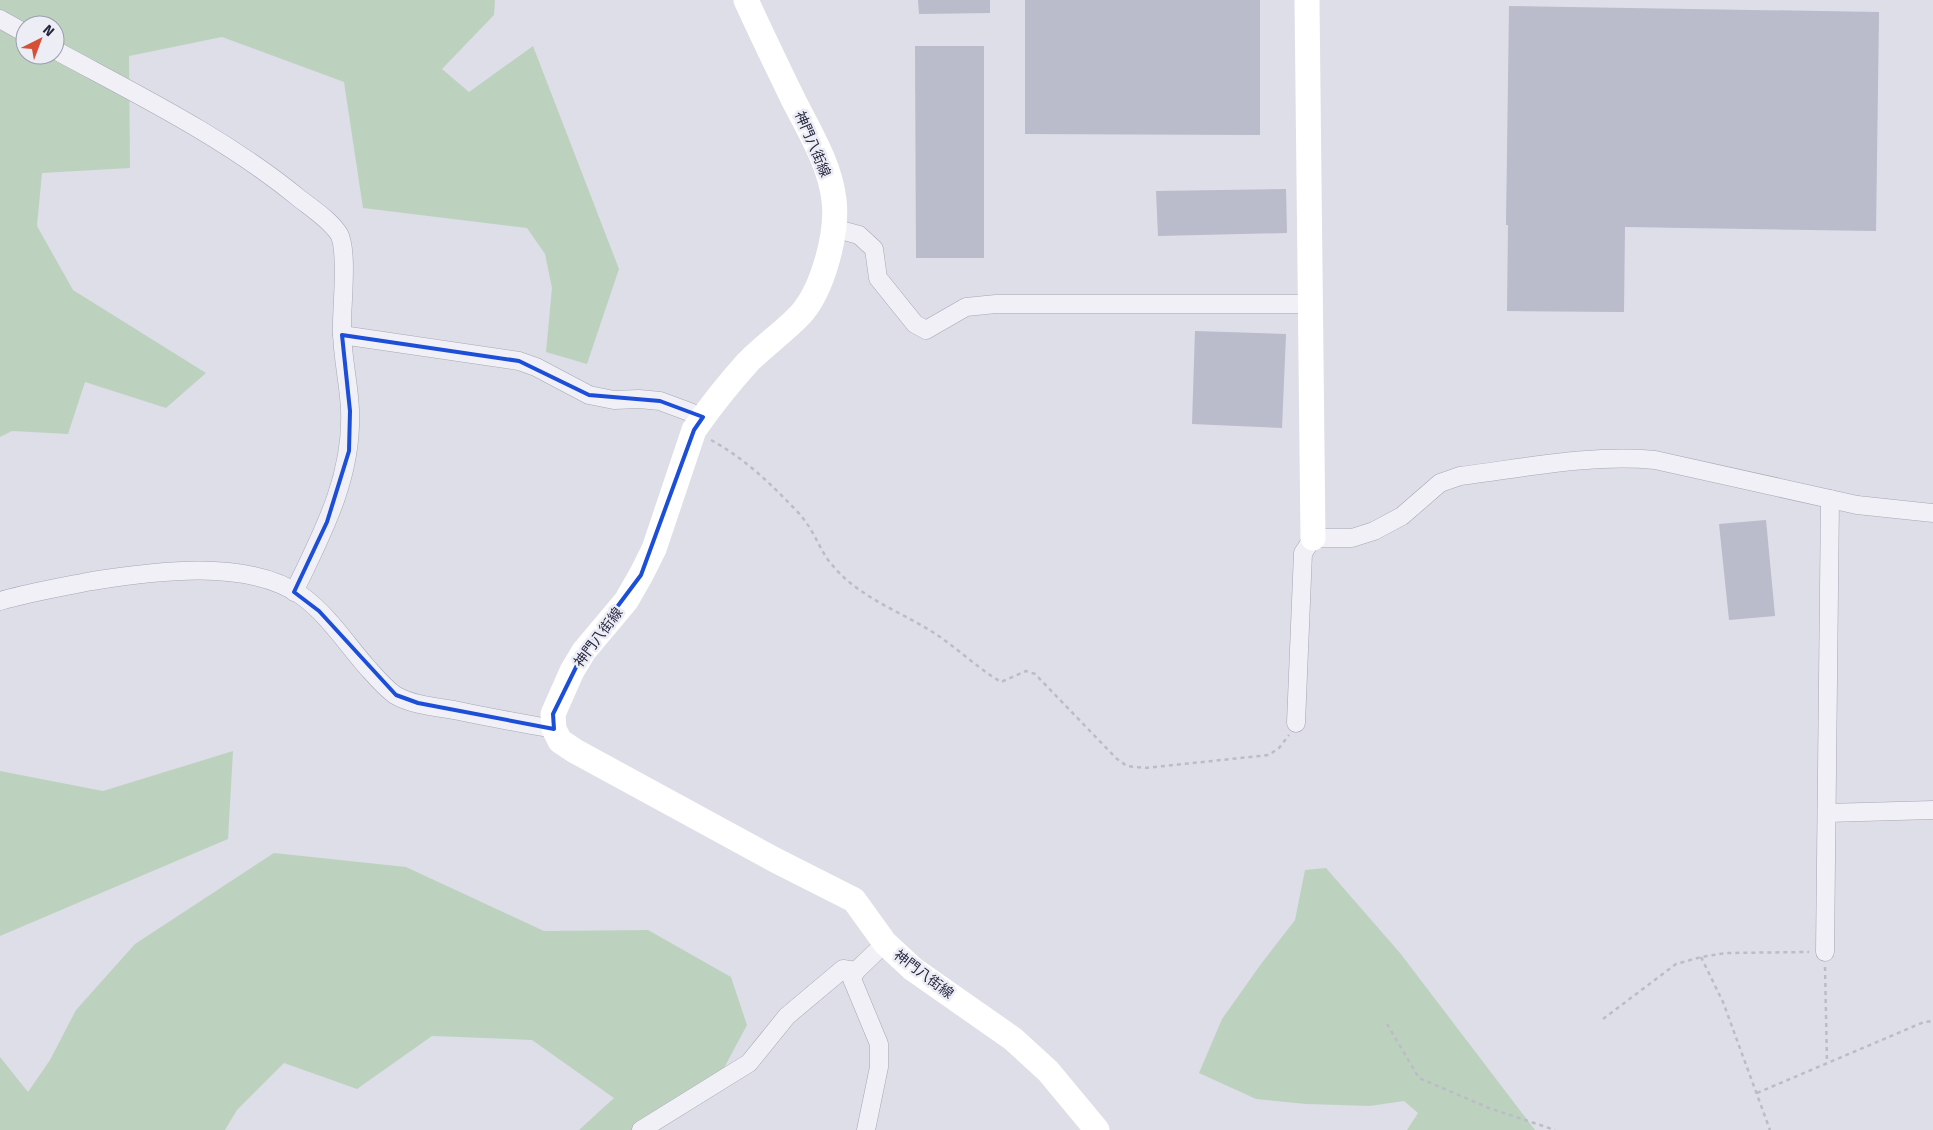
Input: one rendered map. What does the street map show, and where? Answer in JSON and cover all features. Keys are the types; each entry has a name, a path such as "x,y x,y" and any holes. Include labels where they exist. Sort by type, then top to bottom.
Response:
{"main road":[{"name":"神門八街線","path":"746,0 824,163 834,201 833,228 826,264 814,295 801,314 748,363 698,424 654,549 626,600 600,630 572,671 553,714 554,729 560,741 575,751 775,860 854,900 885,943 913,968 1013,1039 1048,1071 1096,1130"},
{"path":"1307,0 1313,538"}],"street":[{"path":"0,19 15,27"},
{"path":"65,55 178,117 253,164 327,221 339,234 344,248 342,335 350,411 349,451 342,482 327,522 294,592"},
{"path":"833,228 859,235 874,249 878,278 915,324 926,330 966,307 996,304 1311,304"},
{"path":"342,335 519,361 536,367 589,395 614,400 640,398 660,401 698,424"},
{"path":"1296,723 1303,553 1313,538 1352,538 1374,531 1402,516 1440,482 1460,476 1584,460 1629,458 1655,460 1857,505 1933,513"},
{"path":"1825,952 1830,499"},
{"path":"0,601 34,591 134,574 187,570 257,577 294,592 318,611 381,683 396,695 418,703 554,729"},
{"path":"1827,813 1933,810"},
{"path":"866,1130 879,1067 878,1044 852,979 856,971 885,943"},
{"path":"641,1130 749,1063 787,1016 843,969 856,971"}],"path":[{"path":"698,424 758,472 806,521 832,565 851,584 884,606 931,631 986,673 1001,682 1026,671 1035,674 1117,759 1127,766 1145,768 1269,755 1284,743 1296,723"},
{"path":"1603,1019 1676,964 1726,953 1825,952 1827,1063"},
{"path":"1701,957 1723,1002 1770,1130"},
{"path":"1757,1093 1924,1022 1933,1021"},
{"path":"1387,1024 1419,1078 1489,1108 1556,1130"}],"highlighted area":[{"path":"342,335 519,361 589,395 660,401 703,417 694,430 641,575 584,651 553,714 554,729 418,703 396,695 319,611 294,592 327,522 349,451 350,411"}],"green space":[{"path":"0,0 495,0 494,15 442,69 469,92 533,46 619,269 587,364 546,352 552,288 545,254 527,228 363,208 344,82 222,37 129,56 130,168 42,173 37,226 73,290 206,373 166,408 85,382 68,434 12,431 0,437"},
{"path":"233,751 228,839 0,936 0,771 103,791"},
{"path":"274,853 406,867 544,931 648,930 731,977 747,1025 709,1096 657,1130 579,1130 614,1098 532,1040 432,1036 357,1089 284,1063 237,1110 225,1130 0,1130 0,1057 28,1092 50,1060 76,1010 135,944"},
{"path":"1326,868 1400,953 1535,1130 1407,1130 1418,1113 1404,1101 1370,1106 1306,1104 1256,1099 1199,1073 1222,1019 1295,920 1305,870"}],"building":[{"path":"918,0 990,0 990,13 919,14"},
{"path":"1025,0 1260,0 1260,135 1025,134"},
{"path":"1509,6 1879,12 1876,231 1625,227 1624,312 1507,311 1508,225 1506,225"},
{"path":"915,46 984,46 984,258 916,258"},
{"path":"1286,189 1287,233 1158,236 1156,191"},
{"path":"1195,331 1286,334 1282,428 1192,424"},
{"path":"1766,520 1775,616 1729,620 1719,524"}]}
